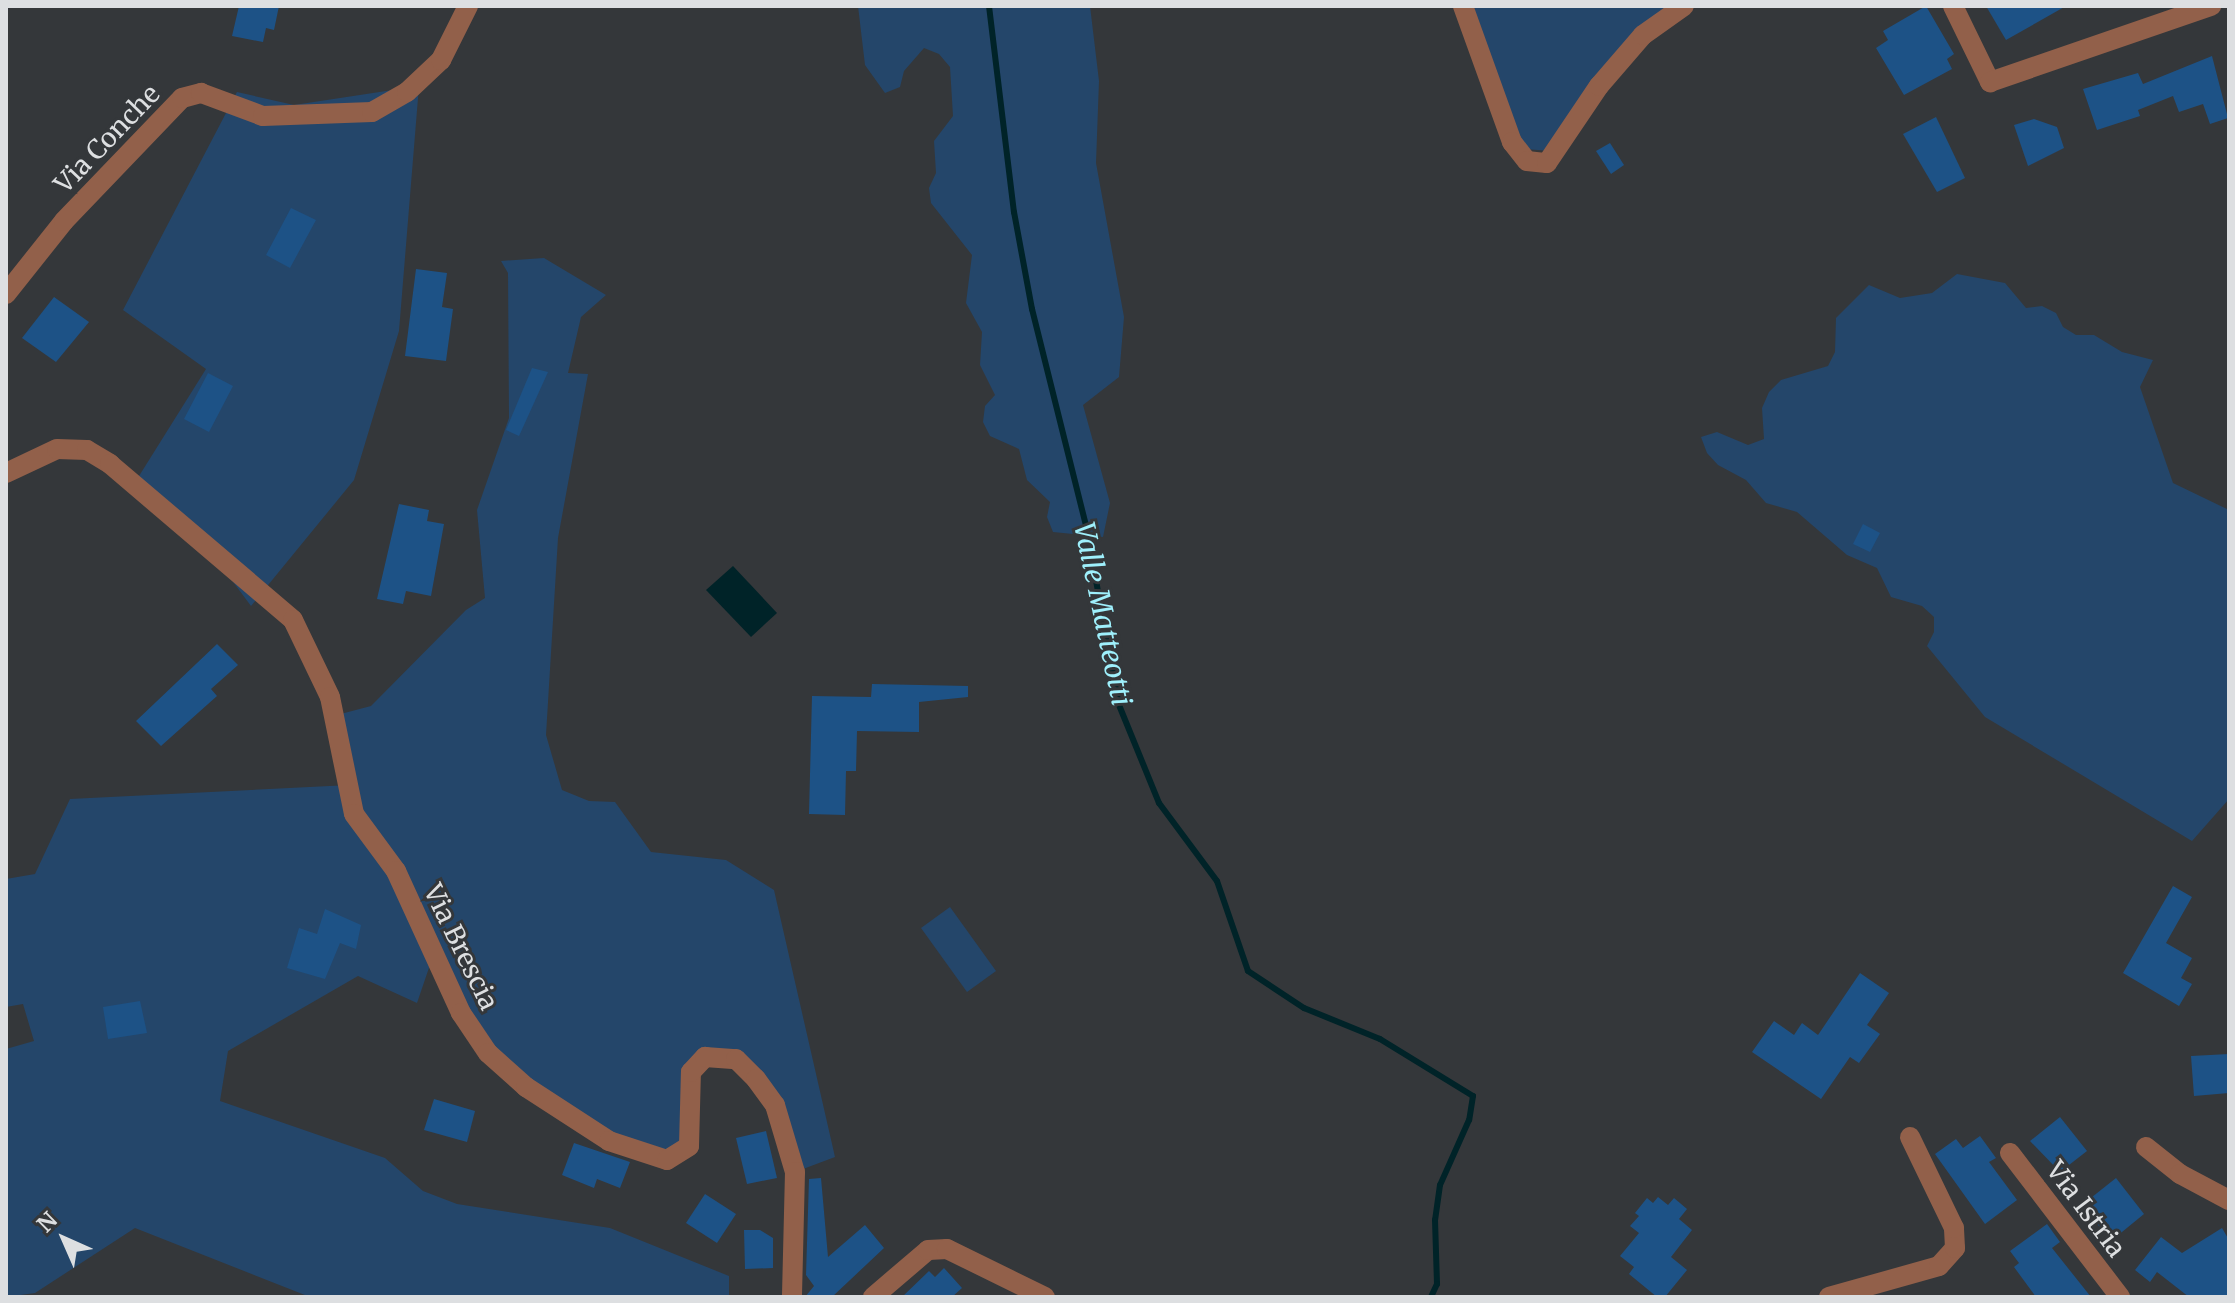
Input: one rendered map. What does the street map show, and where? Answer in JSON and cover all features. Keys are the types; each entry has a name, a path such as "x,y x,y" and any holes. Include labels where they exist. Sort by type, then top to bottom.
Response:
{"street":[{"name":"Via Conche","path":"6,294 64,221 182,98 201,93 263,116 372,112 407,92 441,60 468,6"},
{"path":"1463,6 1512,142 1527,161 1547,163 1599,86 1643,35 1684,6"},
{"path":"1953,6 1990,82 2211,6"},
{"name":"Via Brescia","path":"6,473 57,449 87,450 110,464 293,620 330,697 354,814 396,871 461,1013 488,1053 526,1087 609,1141 667,1160 689,1146 691,1072 705,1057 736,1059 756,1079 775,1105 795,1172 792,1297"},
{"path":"1829,1297 1939,1266 1955,1248 1954,1228 1910,1137"},
{"path":"2146,1147 2180,1174 2229,1200"},
{"name":"Via Istria","path":"2010,1153 2120,1297"},
{"path":"873,1297 928,1250 947,1249 1045,1297"}],"shaded area":[{"path":"858,6 1090,6 1099,81 1096,163 1124,317 1119,377 1083,405 1110,503 1103,537 1053,532 1047,517 1050,502 1027,480 1019,449 990,436 983,422 985,406 995,395 980,365 982,332 966,303 972,255 931,203 929,188 936,173 934,141 953,116 950,67 939,54 924,48 904,71 900,87 885,93 865,65"},
{"path":"1460,6 1682,6 1551,151 1525,149"},
{"path":"419,86 399,331 354,480 251,606 213,555 134,484 206,369 123,310 237,92 294,105"},
{"path":"544,258 606,295 581,317 568,373 588,374 558,538 546,735 562,790 589,801 615,802 651,852 726,860 774,890 835,1157 795,1172 756,1079 705,1057 679,1155 609,1141 488,1053 433,956 417,1003 358,976 228,1051 220,1101 385,1158 423,1191 457,1204 610,1228 729,1276 729,1297 310,1297 135,1228 35,1293 6,1297 6,1049 34,1041 23,1004 6,1007 6,879 35,874 70,799 350,785 333,716 371,706 466,610 485,598 477,510 509,418 508,273 501,261"},
{"path":"1957,274 2005,283 2026,308 2042,306 2056,313 2063,327 2076,335 2094,335 2122,352 2153,360 2140,387 2173,483 2229,510 2229,799 2192,841 1985,717 1927,646 1934,632 1934,617 1922,606 1891,597 1877,568 1847,555 1797,512 1766,503 1746,480 1718,465 1707,453 1701,437 1717,432 1748,445 1764,439 1762,408 1769,392 1781,380 1828,366 1835,352 1836,318 1869,285 1900,298 1932,293"},
{"path":"733,566 777,613 751,637 706,590"},
{"path":"950,907 996,971 967,992 921,928"}],"building":[{"path":"239,6 279,6 274,30 266,28 263,42 232,36"},
{"path":"1926,6 1954,54 1947,59 1952,69 1904,95 1876,48 1888,40 1883,31"},
{"path":"1986,6 2066,6 2006,40"},
{"path":"2212,56 2228,118 2210,124 2203,104 2179,112 2173,96 2138,110 2140,116 2097,130 2083,89 2138,73 2143,84"},
{"path":"1936,117 1965,178 1937,192 1903,134"},
{"path":"2034,119 2057,127 2064,148 2028,166 2014,125"},
{"path":"1610,143 1624,165 1611,174 1596,151"},
{"path":"291,208 316,220 290,268 266,255"},
{"path":"416,269 447,273 442,307 453,309 446,361 405,356"},
{"path":"54,297 89,322 56,362 22,338"},
{"path":"532,368 548,372 519,436 506,430"},
{"path":"208,373 233,386 209,432 184,419"},
{"path":"399,504 429,510 427,521 444,524 431,596 406,591 403,604 377,599"},
{"path":"1863,524 1880,533 1870,552 1853,544"},
{"path":"217,644 238,665 211,689 217,696 161,746 136,721"},
{"path":"872,684 968,686 968,697 919,702 919,732 857,731 856,771 846,771 845,815 809,814 812,696 871,697"},
{"path":"2173,886 2192,897 2166,943 2192,958 2181,978 2192,984 2179,1006 2123,973"},
{"path":"325,909 361,925 356,949 340,943 325,979 287,968 299,928 317,934"},
{"path":"1860,973 1889,993 1867,1025 1880,1034 1859,1063 1850,1057 1821,1099 1752,1052 1774,1021 1794,1035 1802,1023 1818,1035"},
{"path":"140,1001 147,1033 108,1039 103,1007"},
{"path":"2229,1054 2229,1093 2194,1096 2191,1056"},
{"path":"434,1099 475,1111 467,1142 424,1130"},
{"path":"2060,1117 2087,1151 2060,1172 2030,1141"},
{"path":"766,1131 777,1178 747,1184 736,1138"},
{"path":"1980,1136 1996,1158 1989,1162 2017,1200 1985,1224 1935,1154 1956,1139 1963,1148"},
{"path":"574,1143 630,1162 620,1188 597,1179 594,1188 562,1175"},
{"path":"821,1178 828,1257 865,1225 884,1248 832,1297 805,1297 814,1286 806,1275 809,1179"},
{"path":"2116,1178 2144,1214 2111,1241 2082,1205"},
{"path":"705,1194 736,1214 717,1243 686,1223"},
{"path":"1658,1197 1668,1205 1674,1198 1687,1209 1679,1219 1692,1230 1671,1257 1687,1270 1665,1297 1657,1297 1629,1274 1634,1267 1620,1256 1639,1233 1630,1226 1639,1216 1635,1213 1647,1198 1653,1203"},
{"path":"2047,1224 2060,1242 2052,1248 2091,1297 2036,1297 2014,1267 2019,1263 2010,1251"},
{"path":"2222,1228 2229,1240 2229,1297 2189,1297 2157,1272 2150,1282 2135,1270 2161,1237 2182,1253"},
{"path":"744,1230 760,1230 773,1238 773,1268 745,1269"},
{"path":"944,1268 962,1288 952,1297 902,1297 929,1271 935,1277"}],"waterway":[{"name":"Valle Matteotti","path":"989,6 1014,212 1032,309 1086,526 1119,705 1159,803 1217,881 1248,971 1304,1008 1380,1039 1473,1096 1469,1120 1440,1185 1435,1220 1437,1284 1431,1297"}]}
